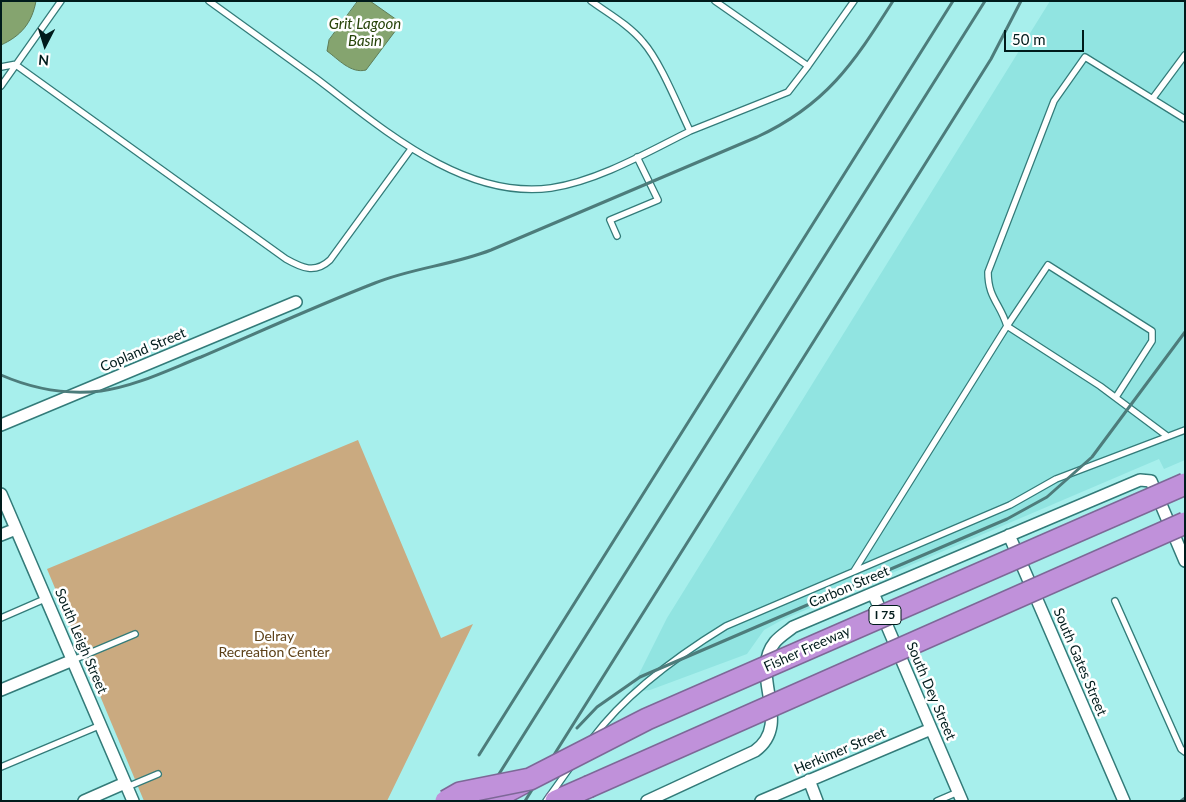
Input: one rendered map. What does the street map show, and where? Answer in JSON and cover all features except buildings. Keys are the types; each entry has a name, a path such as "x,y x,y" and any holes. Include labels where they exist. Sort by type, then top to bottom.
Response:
{"highway":[{"name":"Fisher Freeway","path":"489,801 647,719 1185,484"},
{"path":"556,801 581,794 1185,523"},
{"path":"446,801 460,793 530,779"}],"street":[{"name":"Copland Street","path":"1,425 296,302"},
{"name":"Carbon Street","path":"647,801 760,747 768,738 773,724 766,675 767,659 774,642 793,627 1140,480 1151,481 1185,561"},
{"name":"South Leigh Street","path":"1,494 133,801"},
{"path":"1,535 16,529"},
{"name":"South Gates Street","path":"1009,535 1124,801"},
{"name":"South Dey Street","path":"873,593 960,796"},
{"path":"1,690 73,660"},
{"name":"Herkimer Street","path":"761,801 931,729"},
{"path":"809,780 817,801"},
{"path":"84,801 126,785"}],"lane":[{"path":"1,86 61,1"},
{"path":"209,1 411,148 444,167 487,182 520,190 551,188 576,182 637,158 690,131 788,92 854,1"},
{"path":"591,1 644,42 658,65 690,131"},
{"path":"715,1 808,66"},
{"path":"1153,98 1185,55"},
{"path":"1167,436 1116,397 1007,326 1003,312 988,287 988,272 1054,101 1085,57 1185,119"},
{"path":"1,67 17,64 286,259 307,268 320,268 330,260 411,148"},
{"path":"617,236 610,220 658,200 637,158"},
{"path":"854,571 1007,326 1048,265 1152,331 1152,341 1116,397"},
{"path":"546,801 603,723 637,692 697,644 726,626 1010,505 1056,479 1182,430 1185,422"},
{"path":"1,618 47,598"},
{"path":"1115,601 1181,748 1185,752"},
{"path":"73,660 135,634"},
{"path":"1,767 101,725"},
{"path":"126,785 158,774"},
{"path":"937,801 960,796"}],"shaded area":[{"path":"1050,1 1185,1 1185,460 1164,469 1159,459 782,620 764,630 747,654 650,690 630,692 667,618"}],"green space":[{"name":"Delray Recreation Center","path":"358,440 441,638 473,624 387,801 144,801 47,569"}],"water":[{"path":"1,1 36,1 32,16 24,28 20,33 1,45"},
{"name":"Grit Lagoon Basin","path":"358,1 370,1 397,20 399,26 366,70 360,71 345,65 327,51 329,40"}],"railway":[{"path":"1,375 25,384 50,390 88,392 114,389 152,377 375,283 491,250 757,137 781,125 820,97 836,81 865,44 893,1"},
{"path":"479,755 953,1"},
{"path":"482,801 985,1"},
{"path":"525,801 991,59 1021,1"},
{"path":"577,728 597,707 640,677 1007,519 1047,497 1092,457 1185,332"},
{"path":"1181,801 1185,798"}]}
